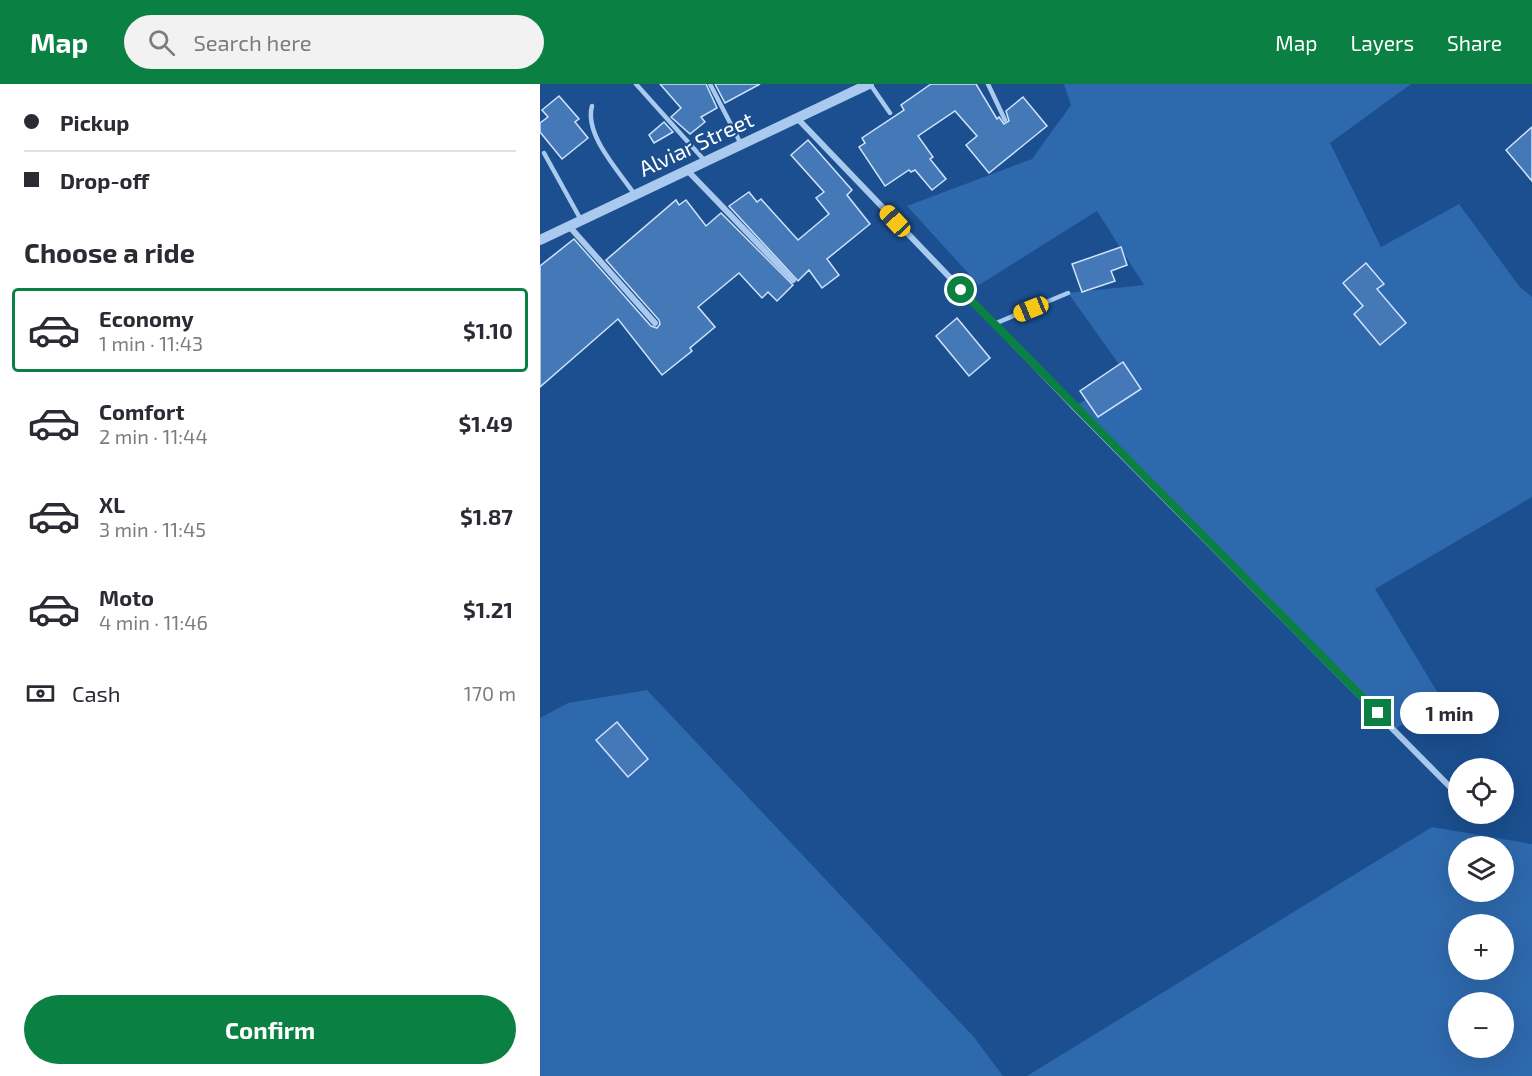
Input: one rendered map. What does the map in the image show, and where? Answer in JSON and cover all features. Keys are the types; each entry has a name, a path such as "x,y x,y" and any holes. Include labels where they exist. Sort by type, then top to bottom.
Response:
{"street":[{"name":"Alviar Street","path":"540,240 797,118 856,87 870,84"},
{"path":"797,118 994,324 1448,785"},
{"path":"687,170 793,280"},
{"path":"569,226 655,323"}],"lane":[{"path":"636,84 705,161"},
{"path":"710,84 741,144"},
{"path":"870,84 890,114"},
{"path":"988,84 1005,120"},
{"path":"592,106 590,114 593,132 635,195"},
{"path":"544,153 581,220"},
{"path":"994,324 1068,294"}],"shaded area":[{"path":"1064,84 1411,84 1330,143 1381,247 1459,204 1519,286 1532,297 1532,497 1375,589 1441,698 1394,730 1074,407 1126,374 1068,293 1144,285 1097,211 979,285 907,206 1032,159 1071,105"},
{"path":"647,690 973,1036 1003,1076 540,1076 540,718 568,703"},
{"path":"1432,827 1485,836 1448,836 1448,902 1514,902 1514,841 1532,844 1532,1076 1027,1076"}],"building":[{"path":"660,84 706,84 717,108 701,117 705,122 690,134 671,117 681,108"},
{"path":"715,84 760,84 725,103"},
{"path":"931,84 976,84 997,119 999,117 1004,124 1009,121 1006,111 1023,97 1047,126 989,173 966,145 977,136 955,111 918,136 933,157 930,159 946,179 932,190 915,170 911,172 909,170 885,186 859,147 865,143 862,138 904,110 901,105"},
{"path":"559,96 579,119 575,122 588,138 562,159 540,132 540,123 548,117 542,110"},
{"path":"664,122 673,132 654,143 649,135"},
{"path":"1532,127 1532,181 1506,150"},
{"path":"808,140 852,190 847,195 870,224 827,259 839,275 822,288 809,270 798,281 729,206 749,192 757,202 761,199 798,240 829,214 816,198 824,192 791,155"},
{"path":"676,200 679,205 686,200 706,226 721,213 793,285 777,301 768,292 762,298 739,273 698,307 715,327 690,348 692,351 662,375 618,319 540,387 540,266 574,239 651,326 657,328 660,324 659,320 606,260"},
{"path":"1121,247 1127,265 1111,271 1115,281 1082,292 1072,264"},
{"path":"1366,263 1384,284 1377,289 1406,323 1380,345 1354,314 1363,306 1343,283"},
{"path":"957,318 990,358 969,376 936,336"},
{"path":"1123,362 1141,389 1098,417 1080,391"},
{"path":"617,722 648,759 628,777 596,740"}],"route":[{"path":"961,290 1378,713"}]}
